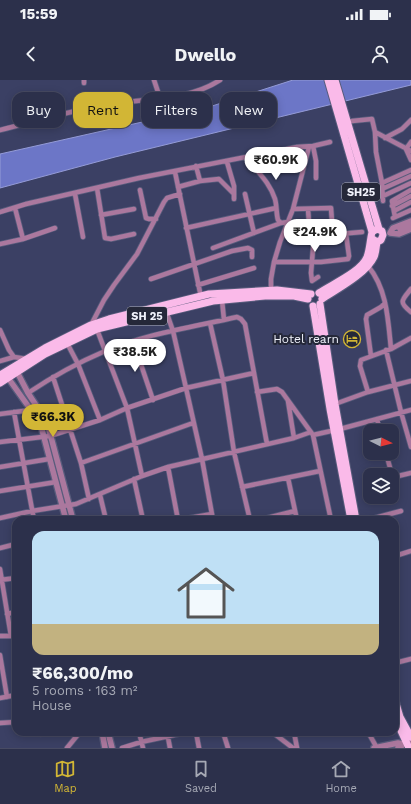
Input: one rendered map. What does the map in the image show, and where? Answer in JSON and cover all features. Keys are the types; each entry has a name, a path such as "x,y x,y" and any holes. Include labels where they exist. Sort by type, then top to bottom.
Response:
{"main road":[{"name":"SH25","path":"328,80 353,152 379,235"},
{"name":"SH25","path":"335,80 353,152"},
{"path":"315,299 356,277 368,266 374,257 379,235"},
{"path":"315,299 362,264 379,235"},
{"path":"202,299 209,294 271,293"},
{"name":"SH 25","path":"0,383 4,375 28,361 67,343 95,326 202,299 222,300 271,293 315,299"},
{"path":"315,299 335,404 337,430 355,516"},
{"path":"315,299 350,516"},
{"path":"28,361 95,326"},
{"path":"399,714 406,744"},
{"path":"399,727 406,744"}],"street":[{"path":"154,80 158,92"},
{"path":"194,92 220,80"},
{"path":"0,130 73,111 141,100"},
{"path":"352,121 372,119 375,132 376,152 382,183 383,199 411,183"},
{"path":"385,138 402,129 411,120"},
{"path":"375,132 409,150"},
{"path":"0,212 26,204 75,194 139,178 175,172 196,166 227,162 297,147 311,147 330,142"},
{"path":"411,142 409,150 411,160"},
{"path":"311,147 316,161 316,178"},
{"path":"271,293 271,279 274,262 282,235 293,210 311,147"},
{"path":"246,158 266,181 275,198 278,220 281,223"},
{"path":"178,187 200,181 218,179 234,196 233,183 227,162"},
{"path":"196,166 200,181"},
{"path":"382,183 411,170"},
{"path":"175,172 202,299"},
{"path":"382,188 411,176"},
{"path":"97,188 105,238 111,239 134,234"},
{"path":"140,190 146,218 156,219"},
{"path":"411,190 391,202 394,211 394,218 411,210"},
{"path":"75,194 84,236"},
{"path":"142,476 127,408 95,326 104,300 137,254 164,202 167,198 180,194"},
{"path":"245,194 254,233"},
{"path":"392,206 411,196"},
{"path":"394,211 411,202"},
{"path":"15,208 23,239"},
{"path":"186,228 276,208"},
{"path":"293,210 332,208 334,235"},
{"path":"101,215 134,209"},
{"path":"308,209 312,237 312,281 318,277"},
{"path":"379,235 411,221"},
{"path":"213,248 281,223 288,222"},
{"path":"379,235 411,225"},
{"path":"0,244 23,239 55,228"},
{"path":"379,235 399,234 411,229"},
{"path":"282,235 312,237 362,232"},
{"path":"274,262 348,259 349,256 346,234"},
{"path":"151,279 232,251 248,248 252,250 252,257"},
{"path":"368,266 379,282 385,303 391,349"},
{"path":"198,285 254,268"},
{"path":"411,289 402,303 403,306 411,312"},
{"path":"222,300 224,320"},
{"path":"371,356 366,319 367,315 385,303"},
{"path":"165,308 173,331 202,459 212,514 201,516"},
{"path":"28,393 53,377 104,351 173,331 237,317 242,319 245,324 267,444"},
{"path":"210,323 223,380 234,452 249,516"},
{"path":"0,330 9,350 14,357"},
{"path":"368,392 360,366 360,362 363,358 391,349 411,338"},
{"path":"133,342 153,400"},
{"path":"67,343 78,364 100,420"},
{"path":"386,350 394,386 411,447"},
{"path":"0,361 14,357 28,361"},
{"path":"16,369 28,393 45,418 72,516"},
{"path":"0,442 50,436 100,420 127,408 186,388 254,373"},
{"path":"4,375 31,410 41,426 65,516"},
{"path":"53,377 81,463 89,499"},
{"path":"335,404 368,392 411,381"},
{"path":"257,392 276,389 282,392 312,434 330,516"},
{"path":"288,399 294,438"},
{"path":"0,414 31,410"},
{"path":"0,518 32,511 70,506 100,495 134,479 168,467 312,434 337,430 411,410"},
{"path":"14,412 33,516"},
{"path":"377,419 378,424"},
{"path":"81,463 193,423"},
{"path":"0,467 49,459"},
{"path":"168,467 177,516"},
{"path":"242,487 320,470"},
{"path":"399,476 411,473"},
{"path":"288,478 296,516"},
{"path":"134,479 142,516"},
{"path":"0,491 56,482"},
{"path":"100,495 105,516"},
{"path":"275,516 295,511"},
{"path":"382,516 401,511"},
{"path":"0,548 12,545"},
{"path":"399,555 410,553"},
{"path":"0,569 7,614 12,632"},
{"path":"1,580 12,579"},
{"path":"0,609 6,608"},
{"path":"7,614 12,613"},
{"path":"0,636 12,636"},
{"path":"0,657 7,697"},
{"path":"399,662 411,659"},
{"path":"0,698 12,696"},
{"path":"0,723 12,722"},
{"path":"67,748 77,736"},
{"path":"103,736 105,748"},
{"path":"109,736 112,748"},
{"path":"140,736 143,748"},
{"path":"122,748 161,736"},
{"path":"167,736 170,748"},
{"path":"197,736 199,748"},
{"path":"224,736 228,748"},
{"path":"277,736 293,748"},
{"path":"295,736 297,748"},
{"path":"370,736 376,748 398,743 406,744"}],"water":[{"path":"293,80 411,80 411,85 277,118 277,92 256,92"},
{"path":"220,103 220,128 234,128 115,157 0,188 0,154 116,128 133,128 133,124 141,122 141,128 212,128 212,106"}],"place":[{"name":"Hotel rearn","path":"352,339"}]}
